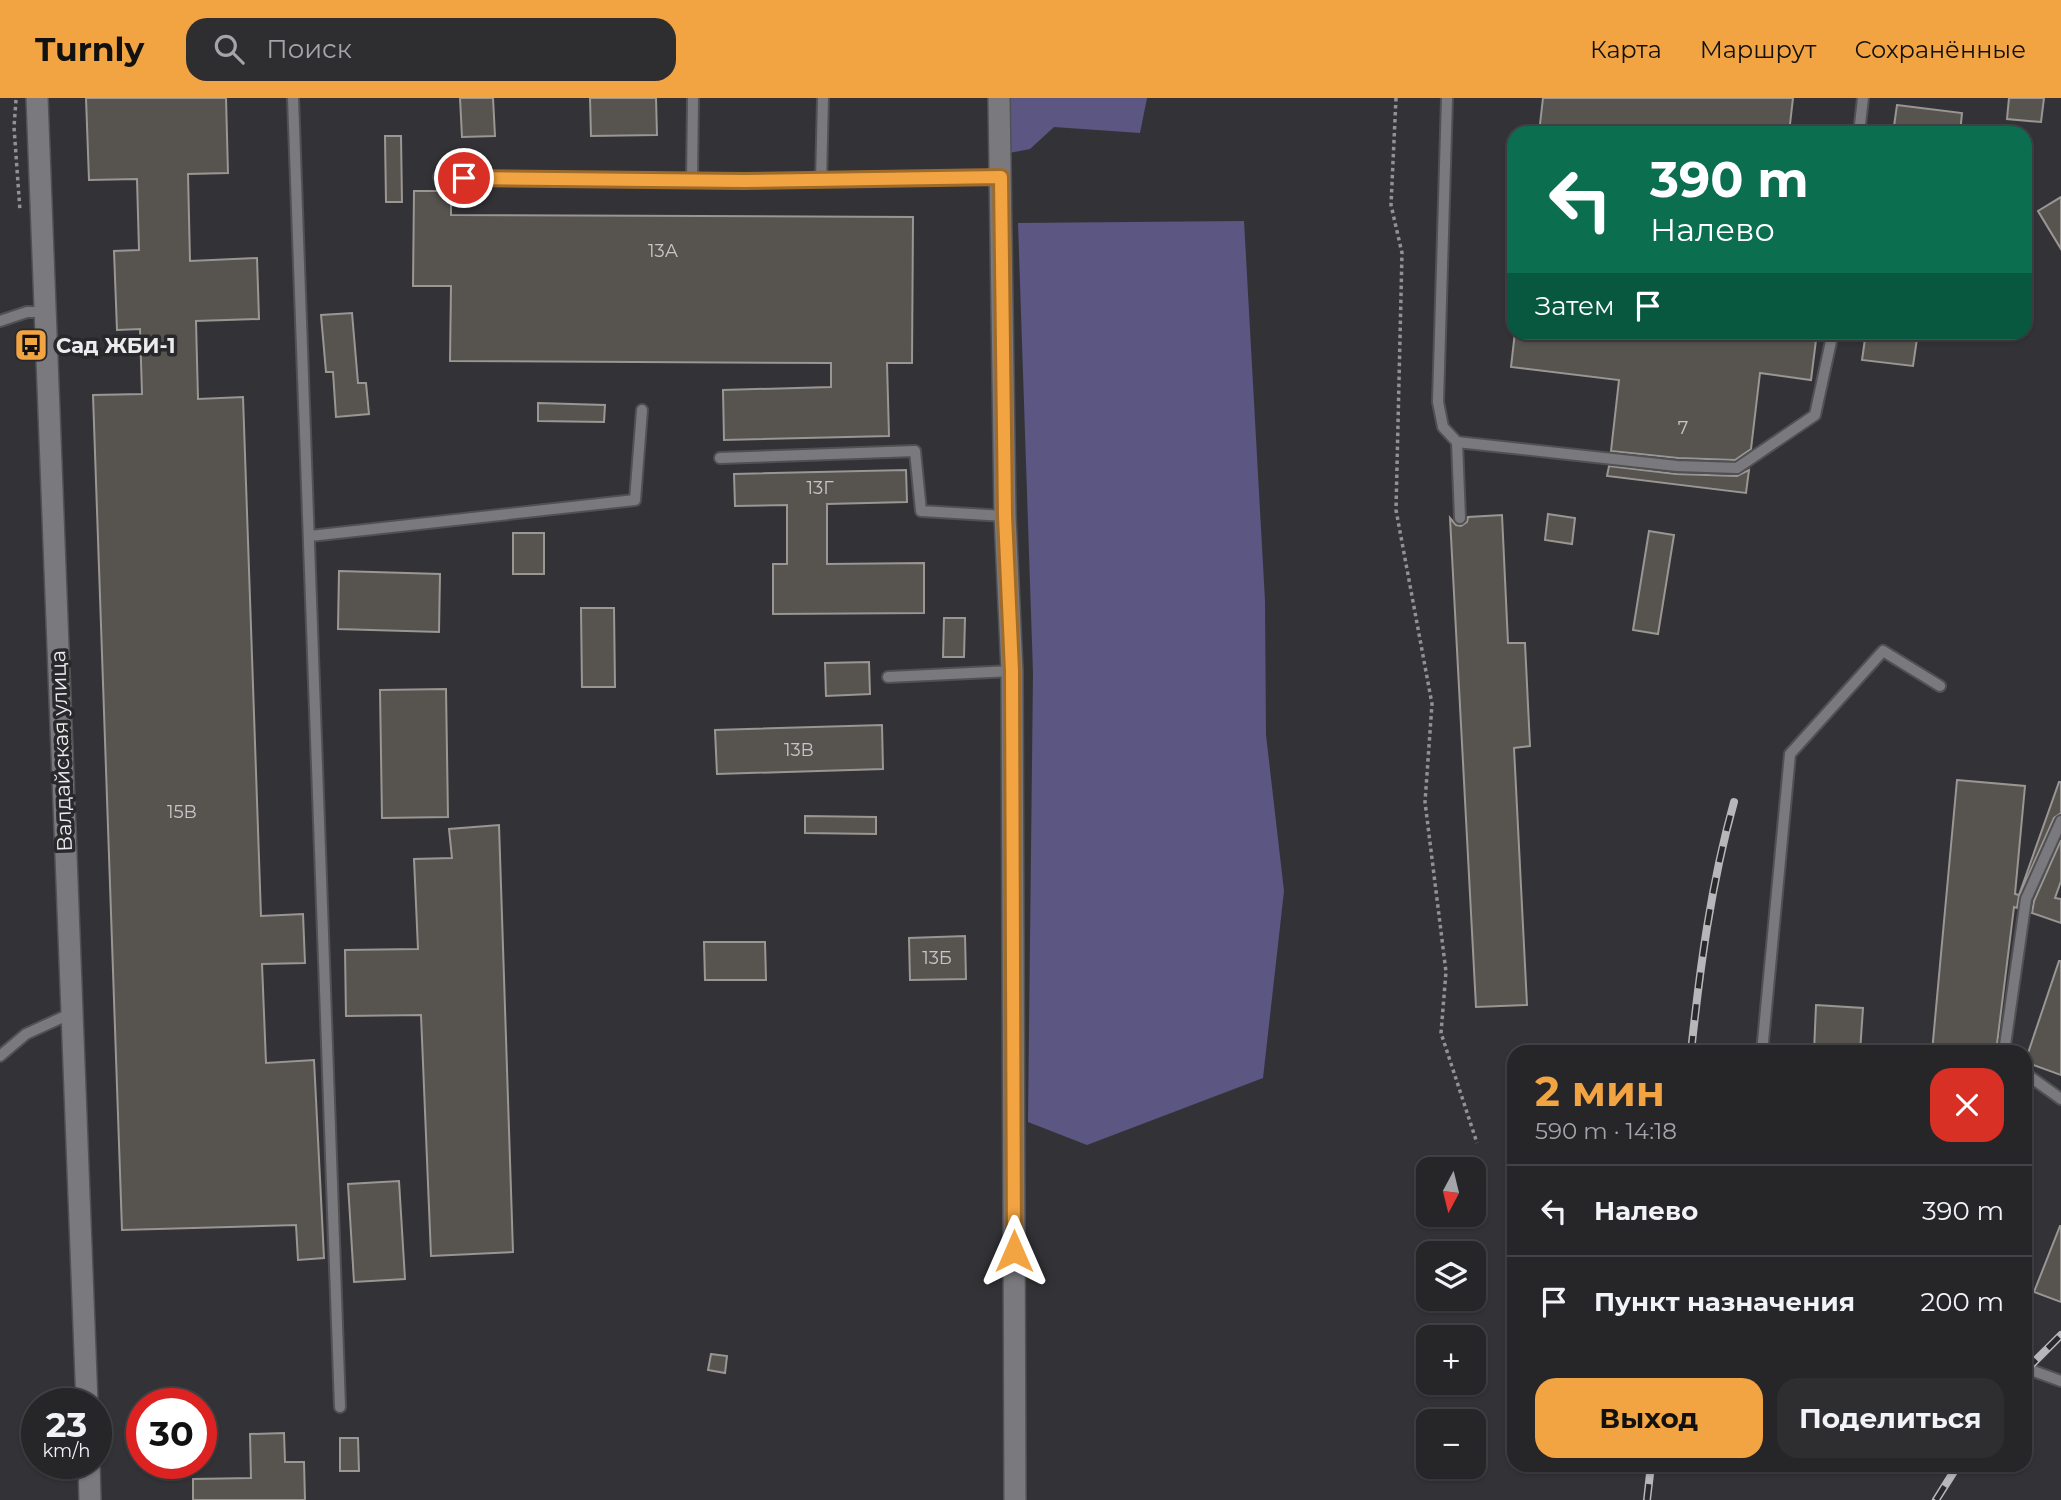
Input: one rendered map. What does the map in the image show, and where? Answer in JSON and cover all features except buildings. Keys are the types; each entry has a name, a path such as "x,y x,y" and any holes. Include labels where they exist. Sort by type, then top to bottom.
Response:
{"street":[{"name":"Валдайская улица","path":"37,98 85,1388"},
{"path":"999,98 1005,516 1012,671 1015,1500"},
{"path":"89,1479 90,1500"}],"lane":[{"path":"293,98 340,1407"},
{"path":"692,181 693,98"},
{"path":"821,181 823,98"},
{"path":"1447,98 1438,402 1443,427 1457,442 1677,466 1737,467 1815,415 1831,340"},
{"path":"1860,126 1863,98"},
{"path":"439,177 692,181 1001,177"},
{"path":"0,321 27,313 44,312"},
{"path":"310,536 635,500 642,410"},
{"path":"1457,442 1460,518"},
{"path":"720,458 915,451 921,511 1005,516"},
{"path":"1763,1045 1790,754 1883,651 1940,686"},
{"path":"888,677 1012,671"},
{"path":"2005,1045 2026,899 2061,821"},
{"path":"0,1056 26,1034 72,1013"},
{"path":"2032,1078 2061,1099"},
{"path":"2032,1371 2061,1381"}],"path":[{"path":"1396,98 1391,205 1402,253 1396,510 1432,704 1425,802 1446,972 1441,1033 1477,1143"}],"shaded area":[{"path":"1009,98 1147,98 1140,133 1054,127 1030,149 1009,153"},
{"path":"1244,221 1265,601 1266,735 1284,891 1263,1078 1087,1145 1028,1122 1033,673 1018,223"}],"railway":[{"path":"1692,1045 1707,926 1734,802"},
{"path":"2032,1364 2061,1335"},
{"path":"1647,1500 1650,1472"},
{"path":"1936,1500 1954,1472"}],"place":[{"name":"Сад ЖБИ-1","path":"31,345"}],"route":[{"path":"464,178 821,181 1001,177 1005,516 1012,671 1014,1251"}]}
